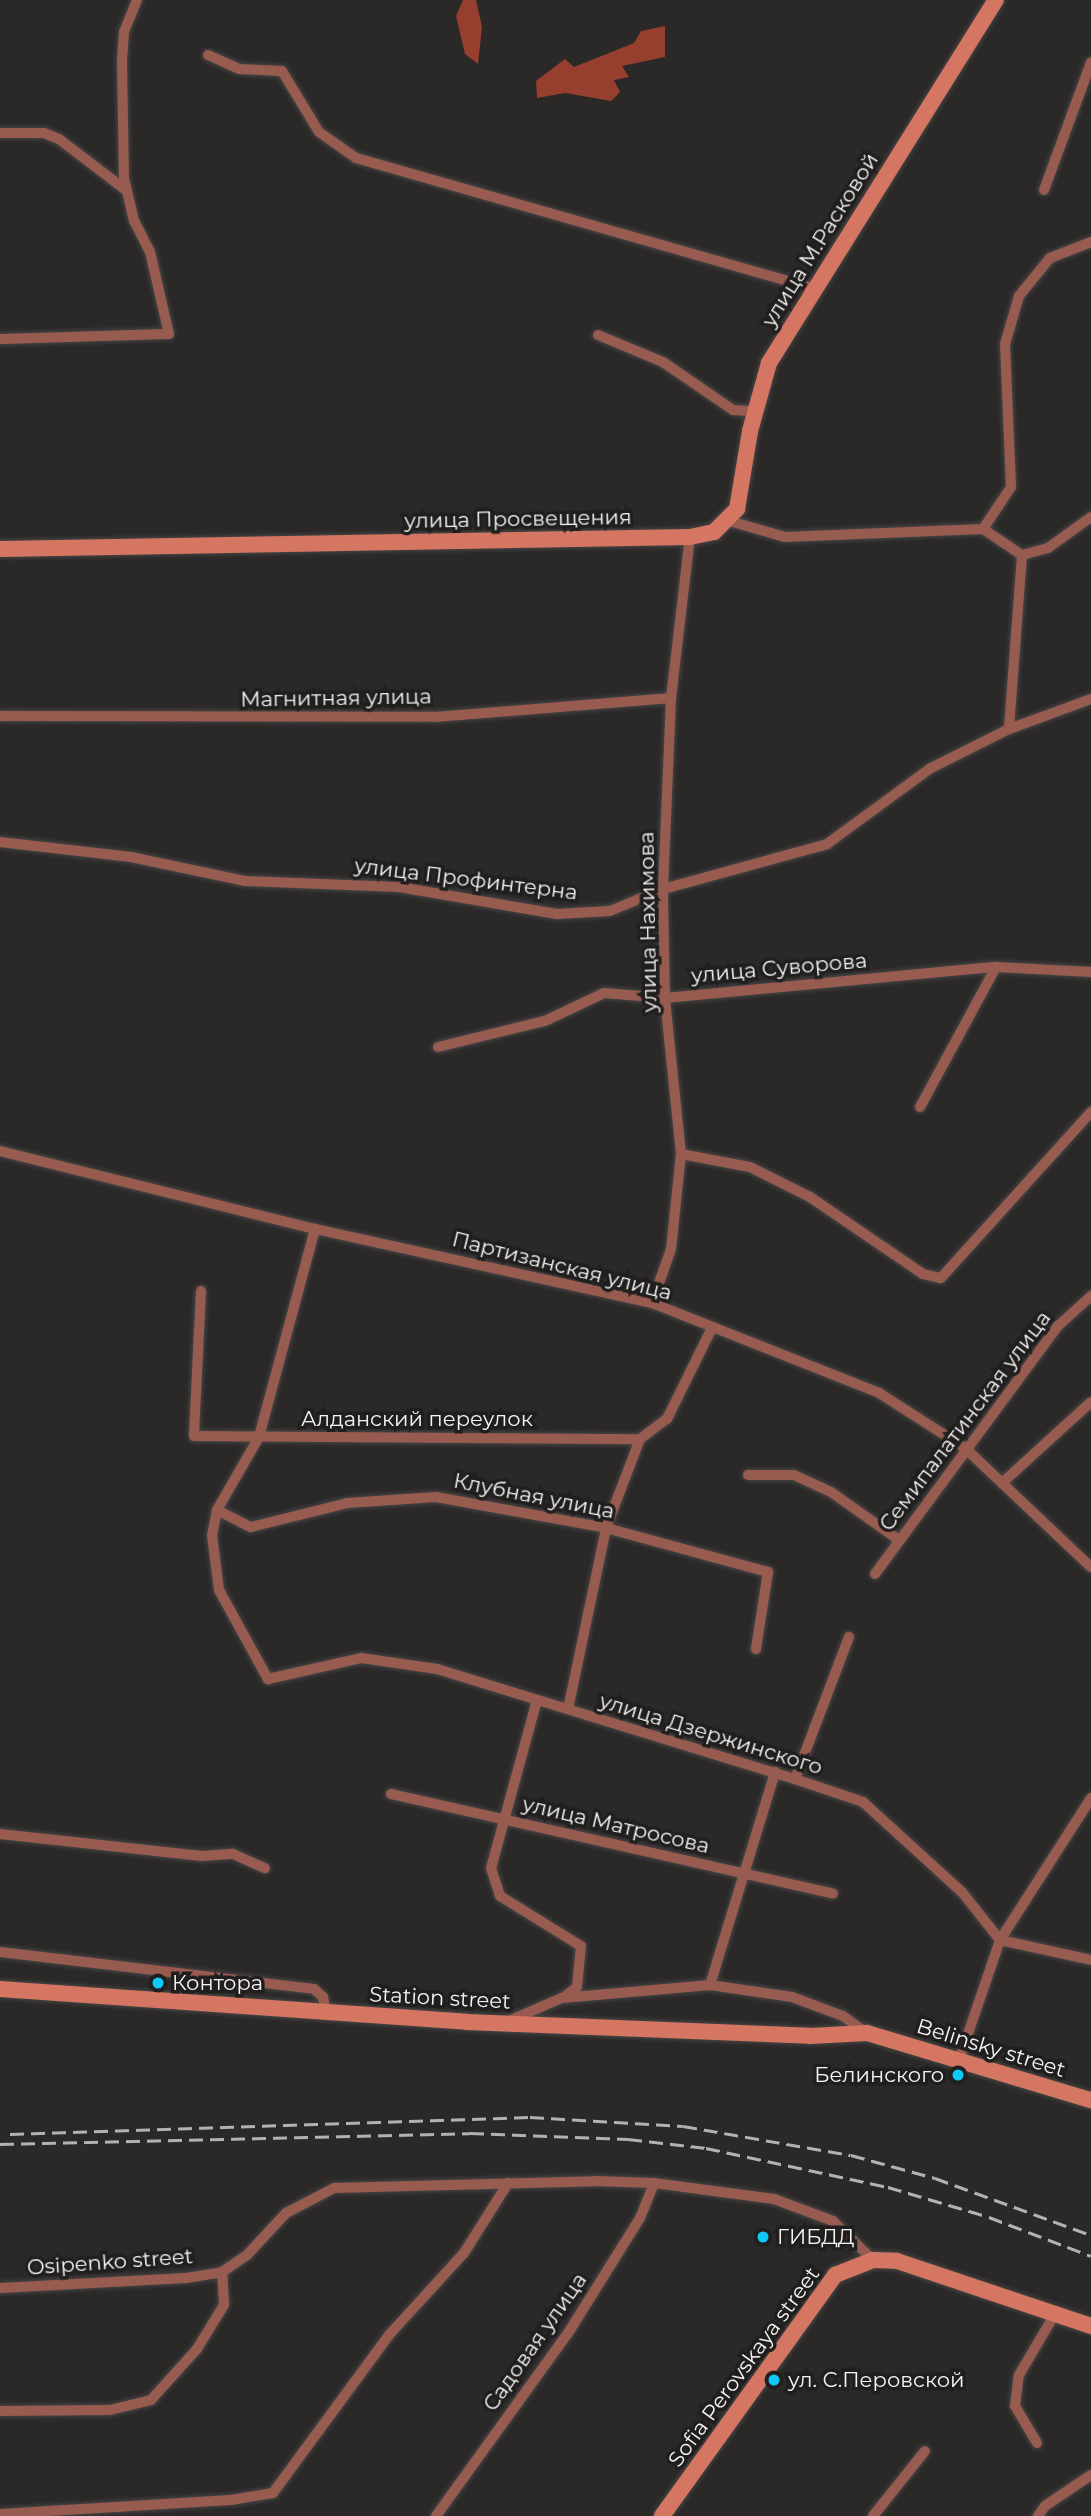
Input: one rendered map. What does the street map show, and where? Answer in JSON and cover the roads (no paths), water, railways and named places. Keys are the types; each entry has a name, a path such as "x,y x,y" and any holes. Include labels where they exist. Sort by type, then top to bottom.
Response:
{"main road":[{"name":"улица М.Расковой","path":"726,520 737,509 755,411 769,363 996,0"},
{"name":"улица Просвещения","path":"0,549 690,537 714,532 726,520"},
{"name":"Station street","path":"0,1989 506,2022 810,2036 873,2035"},
{"name":"Belinsky street","path":"873,2035 1091,2101"},
{"path":"873,2260 897,2261 1091,2326"},
{"name":"Sofia Perovskaya street","path":"662,2516 835,2275 873,2260"}],"street":[{"path":"0,339 169,334 150,252 134,221 126,190 122,60 124,33 137,0"},
{"path":"208,55 239,69 282,71 319,132 356,158 815,289"},
{"path":"1044,190 1091,62"},
{"path":"0,134 44,133 59,139 126,190"},
{"path":"983,529 1011,487 1005,344 1019,296 1050,258 1091,242"},
{"path":"598,335 663,362 733,410 755,411"},
{"path":"726,520 785,537 983,529 1022,555 1048,548 1091,517"},
{"name":"улица Нахимова","path":"652,1303 671,1249 681,1154 665,998 663,889 671,698 690,537"},
{"path":"1009,729 1022,555"},
{"name":"Магнитная улица","path":"0,716 435,717 671,698"},
{"name":"улица Профинтерна","path":"0,842 131,857 245,881 399,887 557,914 610,911 663,889 827,844 931,768 1009,729 1091,699"},
{"path":"920,1107 996,967"},
{"name":"улица Суворова","path":"438,1046 545,1021 604,993 665,998 996,967 1091,972"},
{"path":"681,1154 750,1167 810,1197 923,1274 941,1278 1091,1112"},
{"name":"Партизанская улица","path":"0,1151 315,1229 652,1303 879,1393 965,1448 1091,1567"},
{"path":"217,1510 259,1437 315,1229"},
{"name":"Алданский переулок","path":"201,1291 194,1436 640,1439"},
{"name":"Семипалатинская улица","path":"876,1574 965,1448 1058,1326 1091,1296"},
{"path":"568,1709 606,1528 640,1439 667,1419 712,1328"},
{"path":"1002,1483 1091,1402"},
{"path":"748,1475 794,1475 831,1492 899,1540"},
{"name":"Клубная улица","path":"217,1510 251,1528 347,1503 436,1497 606,1528 768,1572 756,1649"},
{"name":"улица Дзержинского","path":"217,1510 212,1535 219,1590 268,1679 361,1658 437,1669 775,1772 863,1802 962,1892 1000,1940"},
{"path":"1081,1555 1091,1546"},
{"path":"795,1779 849,1637"},
{"path":"506,2022 562,1998 577,1987 581,1946 500,1896 491,1868 537,1700"},
{"path":"709,1985 746,1874 775,1772"},
{"name":"улица Матросова","path":"390,1794 833,1894"},
{"path":"959,2060 1000,1940 1091,1798"},
{"path":"0,1834 202,1856 233,1854 265,1868"},
{"path":"1000,1940 1091,1960"},
{"path":"0,1952 314,1989 323,1997 326,2012"},
{"path":"562,1998 709,1985 792,1997 843,2016 873,2035"},
{"path":"0,2514 231,2500 273,2493 389,2335 464,2253 508,2183"},
{"path":"0,2411 110,2410 151,2400 197,2349 224,2305 222,2272 247,2255 286,2213 334,2188 508,2183 654,2183 774,2199 833,2221 873,2260"},
{"name":"Садовая улица","path":"436,2516 570,2330 640,2218 654,2183"},
{"name":"Osipenko street","path":"0,2288 186,2278 222,2272"},
{"path":"1037,2443 1015,2406 1019,2375 1055,2314"},
{"path":"873,2516 925,2451"},
{"path":"1038,2516 1045,2506 1091,2475"}],"railway":[{"path":"10,2134 530,2117 683,2126 851,2155 935,2178 1091,2235"},
{"path":"0,2144 470,2133 628,2139 706,2148 888,2187 989,2217 1091,2256"}],"place":[{"name":"Контора","path":"158,1983"},
{"name":"Белинского","path":"958,2075"},
{"name":"ГИБДД","path":"763,2237"},
{"name":"ул. С.Перовской","path":"774,2380"}]}
